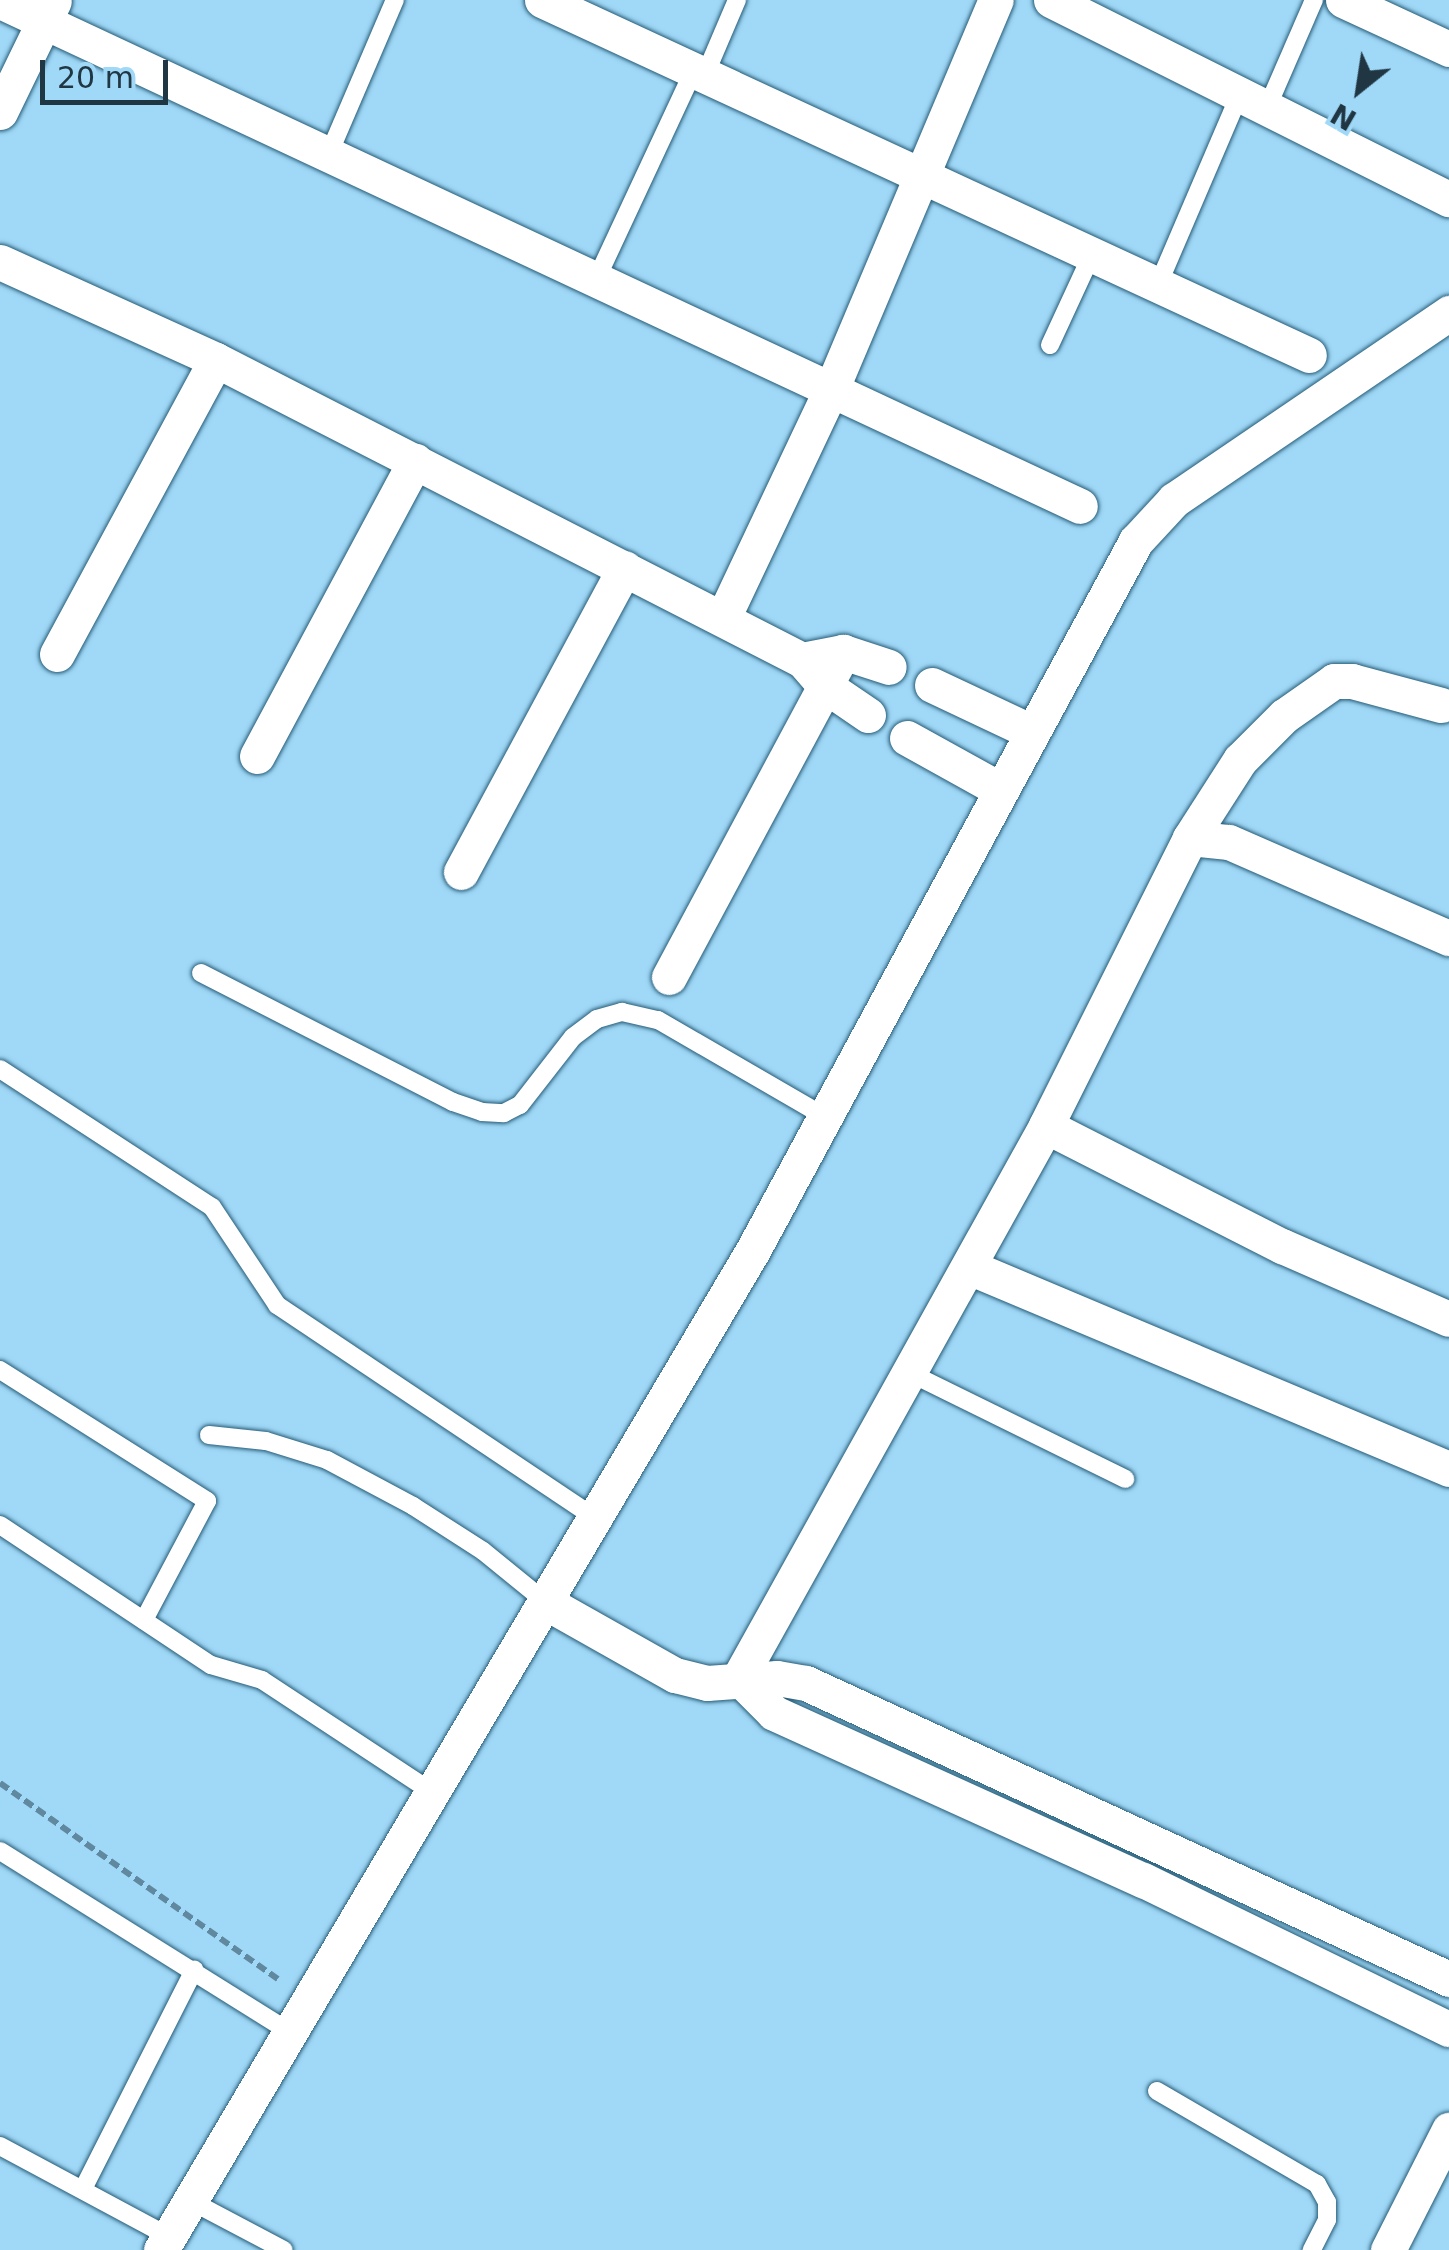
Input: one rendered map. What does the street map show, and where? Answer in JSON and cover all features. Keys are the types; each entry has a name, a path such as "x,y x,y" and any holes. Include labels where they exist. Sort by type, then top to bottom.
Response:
{"street":[{"path":"542,0 1308,355"},
{"path":"723,618 831,390 996,0"},
{"path":"1051,0 1449,199"},
{"path":"1343,0 1449,49"},
{"path":"0,1 49,11 328,156 1080,506"},
{"path":"0,112 49,11"},
{"path":"0,262 216,360 723,618 813,673 868,715"},
{"path":"165,2243 547,1602 828,1118 1136,541 1174,500 1434,340 1449,313"},
{"path":"57,654 216,360"},
{"path":"257,756 416,461"},
{"path":"461,872 626,568"},
{"path":"669,977 813,673 843,652 889,667"},
{"path":"739,1678 1046,1126 1190,838 1240,760 1284,716 1334,681 1352,681 1441,705"},
{"path":"932,685 1032,732"},
{"path":"907,738 1001,790"},
{"path":"1190,838 1229,842 1449,938"},
{"path":"1046,1126 1282,1246 1449,1319"},
{"path":"970,1267 1449,1470"},
{"path":"547,1602 675,1675 707,1683 739,1678 806,1683 1449,1979"},
{"path":"739,1678 774,1713 1143,1880 1449,2029"},
{"path":"1388,2250 1449,2130"}],"lane":[{"path":"328,156 396,0"},
{"path":"596,280 738,0"},
{"path":"1158,285 1253,101 1314,0"},
{"path":"1050,344 1092,254"},
{"path":"201,972 453,1102 482,1112 504,1113 520,1106 573,1037 596,1019 622,1012 658,1020 828,1118"},
{"path":"0,1070 212,1208 277,1304 595,1518"},
{"path":"0,1370 208,1502 144,1620"},
{"path":"910,1373 1125,1479"},
{"path":"209,1435 266,1441 327,1460 455,1533 547,1602"},
{"path":"0,1525 211,1664 262,1680 432,1792"},
{"path":"0,1851 288,2031"},
{"path":"84,2189 194,1970"},
{"path":"1156,2091 1317,2184 1327,2202 1327,2220 1312,2250"},
{"path":"0,2146 84,2189 165,2243"},
{"path":"189,2200 284,2250"}],"path":[{"path":"0,1783 308,2000"}]}
